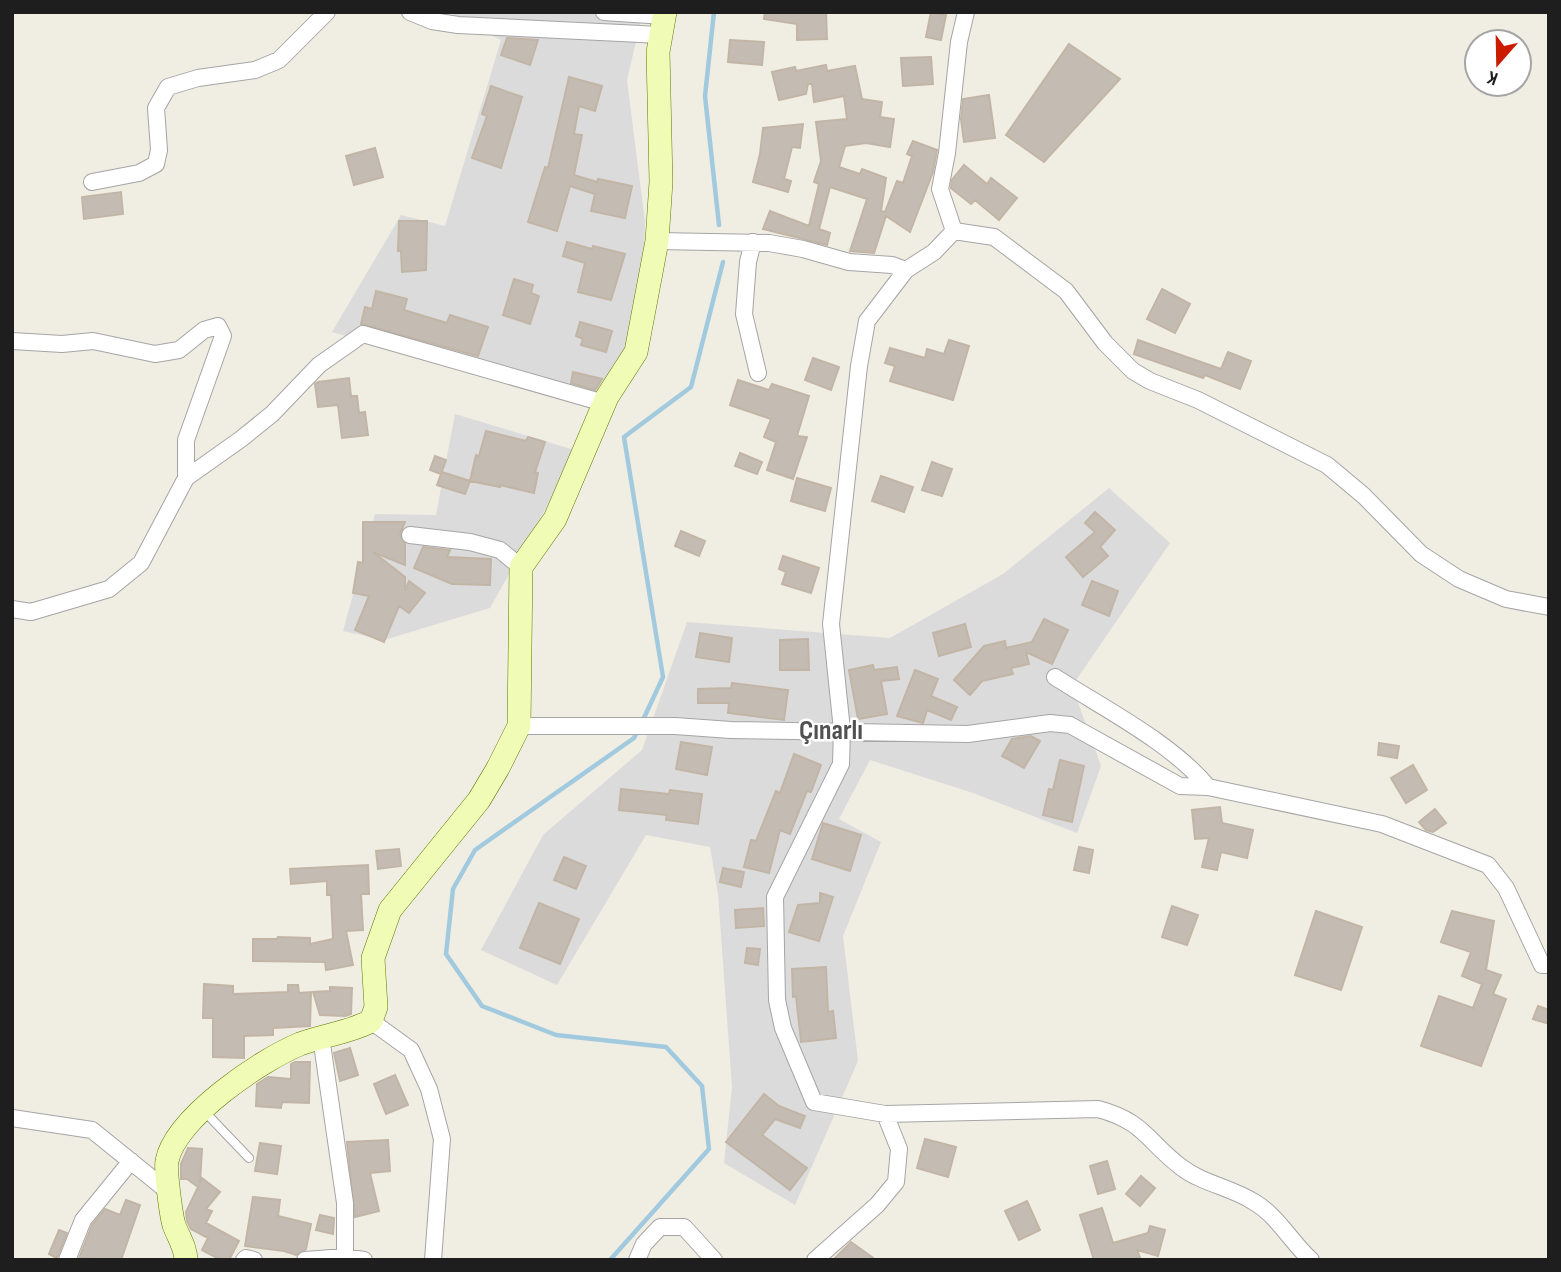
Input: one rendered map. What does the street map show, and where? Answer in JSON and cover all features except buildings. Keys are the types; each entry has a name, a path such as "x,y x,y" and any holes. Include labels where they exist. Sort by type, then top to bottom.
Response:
{"street":[{"path":"92,181 139,173 156,164 159,150 156,108 168,87 198,78 255,70 279,60 327,12"},
{"path":"410,12 432,21 458,25 663,21"},
{"path":"604,12 663,21"},
{"path":"954,231 940,190 947,153 959,42 966,12"},
{"path":"190,1259 173,1223 166,1163 177,1136 203,1110 260,1064 298,1045 352,1031 371,1021 376,1007 373,958 390,910 479,800 519,726 522,567 555,519 604,403 636,352 657,241 662,182 658,52 663,21"},
{"path":"954,231 934,252 906,270 867,321 859,366 831,624 842,730 841,764 775,897 777,1000 783,1028 814,1101 885,1114 1098,1109 1120,1115 1146,1132 1180,1167 1261,1207 1311,1260"},
{"path":"954,231 993,237 1066,291 1105,343 1133,371 1150,382 1198,400 1327,465 1364,496 1421,554 1458,579 1506,599 1549,607"},
{"path":"657,241 753,242 803,249 849,262 892,265 906,270"},
{"path":"753,242 748,262 744,313 758,373"},
{"path":"12,341 62,344 93,341 155,354 179,350 204,330 218,327 223,336 186,440 186,478"},
{"path":"12,609 31,611 109,589 141,563 186,478 272,414 319,365 363,334 604,403"},
{"path":"411,535 470,542 500,550 522,567"},
{"path":"1055,677 1172,754 1194,770 1208,787"},
{"path":"519,726 675,726 731,730 968,734 1050,723 1070,725 1180,786 1208,787 1382,824 1488,865 1506,888 1542,965 1549,965"},
{"path":"371,1021 411,1050 429,1089 442,1139 433,1260"},
{"path":"321,1037 345,1203 345,1257"},
{"path":"815,1260 877,1205 896,1182 899,1149 885,1114"},
{"path":"12,1118 92,1130 170,1193"},
{"path":"67,1260 83,1220 131,1161"},
{"path":"637,1260 644,1244 660,1227 684,1227 714,1260"},
{"path":"305,1260 345,1257 364,1260"},
{"path":"244,1260 254,1260"}],"lane":[{"path":"203,1110 249,1158"}],"shaded area":[{"path":"454,12 643,12 627,80 645,222 640,360 596,407 332,332 401,215 445,226 501,40 452,17"},
{"path":"455,414 578,451 490,608 384,640 343,631 375,514 436,515"},
{"path":"1109,488 1170,543 1072,686 1101,766 1077,833 973,793 870,760 839,819 881,842 843,936 858,1061 795,1205 724,1163 732,1087 718,894 710,847 646,835 557,985 481,950 543,835 642,750 687,622 890,638 1003,574"}],"waterway":[{"path":"714,12 705,96 719,225"},
{"path":"642,722 663,677 624,437 691,387 723,262"},
{"path":"610,1260 709,1149 702,1086 666,1047 556,1035 482,1006 446,954 453,889 475,850 634,738 638,730"}],"district":[{"name":"Çınarlı","path":"831,730"}]}
